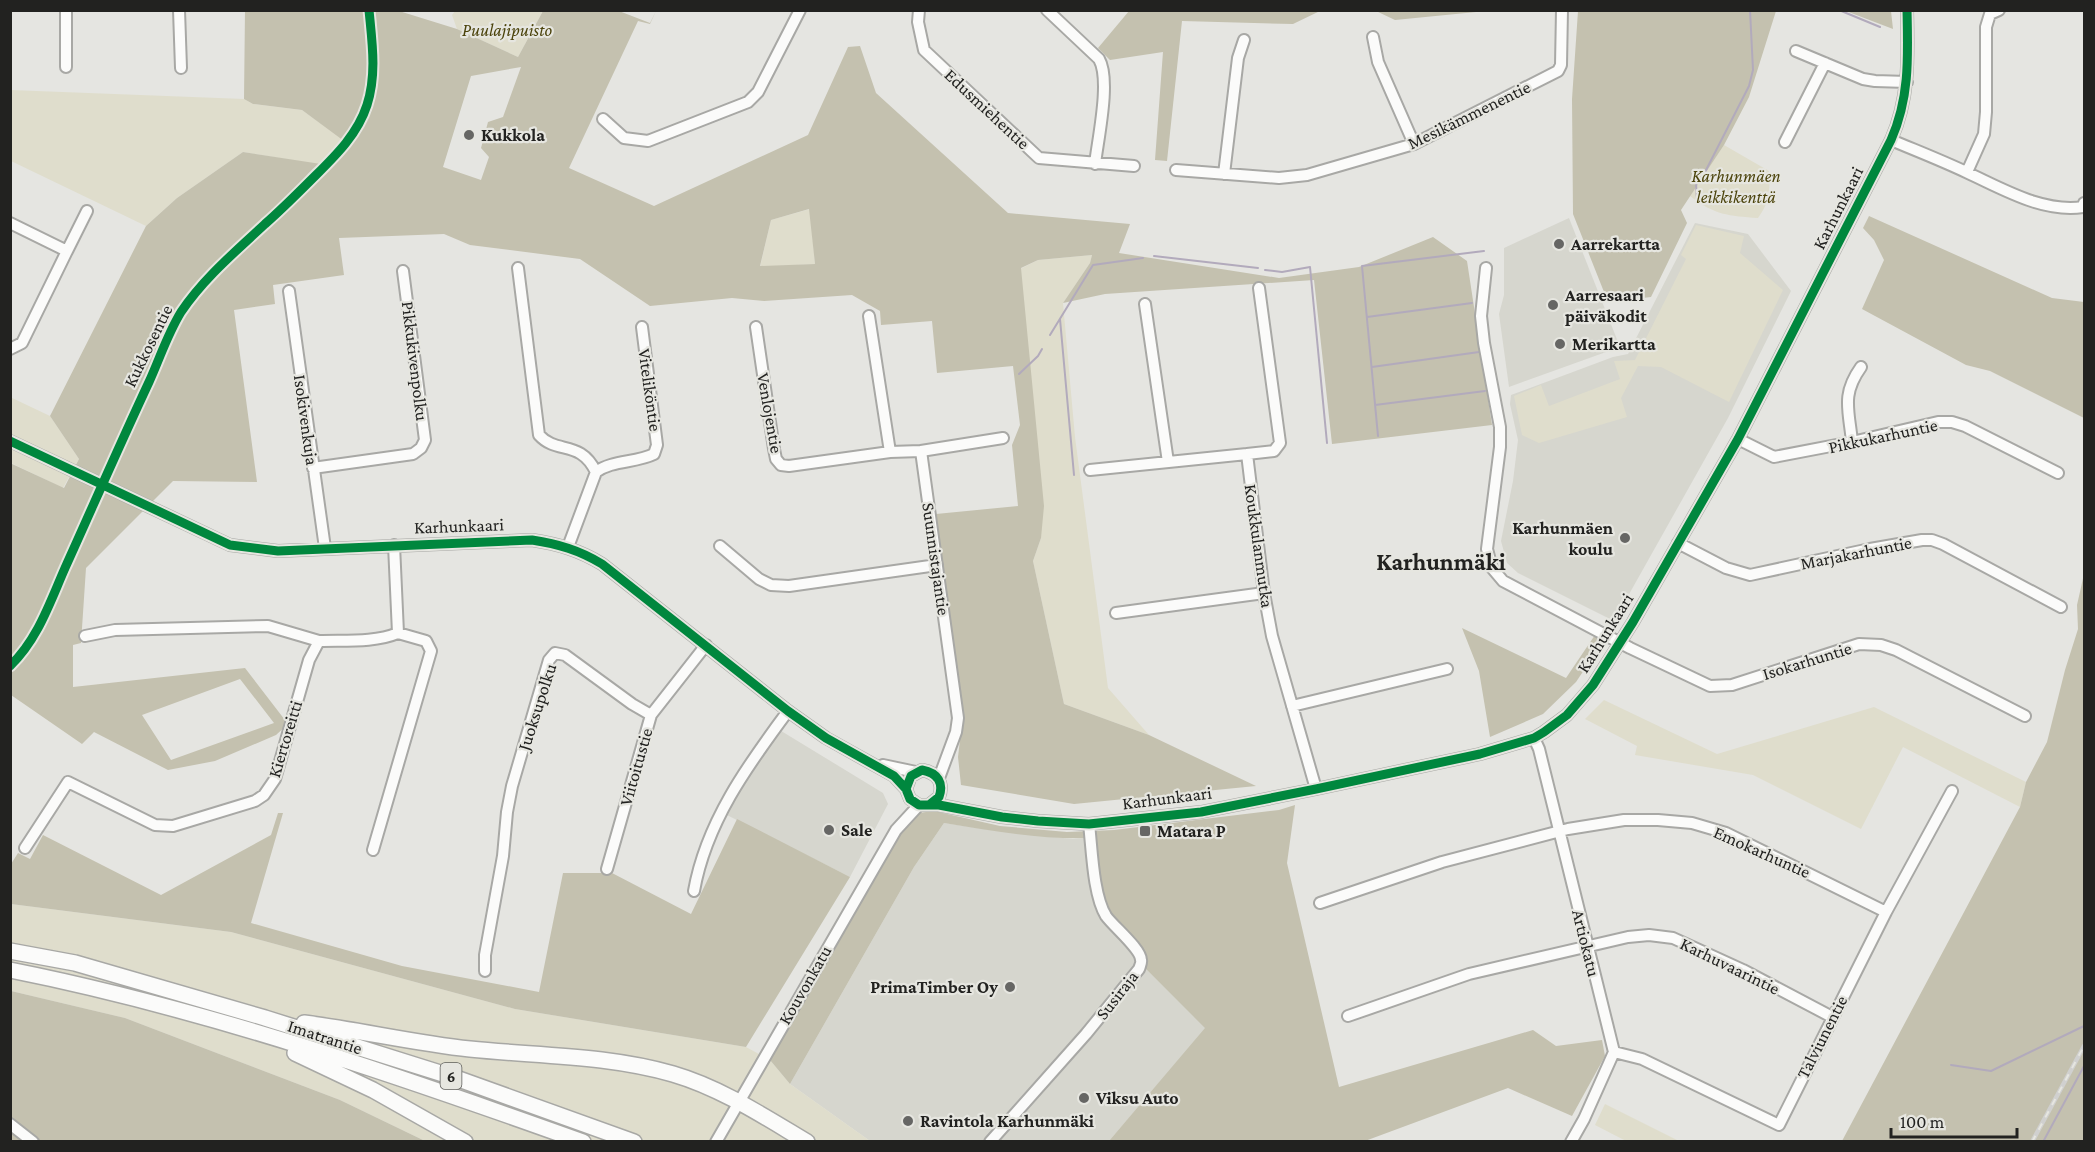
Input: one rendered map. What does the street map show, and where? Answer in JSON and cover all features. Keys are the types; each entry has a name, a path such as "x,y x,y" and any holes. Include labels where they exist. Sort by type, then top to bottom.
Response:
{"highway":[{"name":"Imatrantie","path":"10,951 75,963 265,1018 456,1078 634,1142"},
{"name":"Imatrantie","path":"10,970 68,981 252,1031 450,1094 583,1142"},
{"path":"265,1018 326,1025 460,1047 618,1062 675,1075 739,1102 807,1142"},
{"path":"252,1031 374,1090 465,1142"}],"street":[{"path":"66,10 66,67"},
{"path":"179,10 181,68"},
{"path":"603,119 624,138 648,141 748,102 758,92 800,10"},
{"name":"Edusmiehentie","path":"919,10 918,22 924,50 1039,158 1134,166"},
{"path":"1047,10 1099,59 1102,65 1105,80 1095,164"},
{"name":"Mesikämmenentie","path":"1176,170 1279,178 1307,175 1414,144 1558,71 1561,65 1562,10"},
{"name":"Karhunkaari","path":"924,806 939,805 1038,821 1089,824 1201,812 1469,756 1534,738 1556,724 1593,685 1620,643 1738,439 1891,140 1901,112 1907,82 1907,10"},
{"path":"1967,172 1984,134 1986,27 1990,14 1999,10"},
{"path":"1374,37 1378,62 1414,144"},
{"path":"1224,174 1238,58 1244,40"},
{"path":"1796,51 1875,81 1907,82"},
{"path":"1785,142 1825,63"},
{"path":"1891,140 1967,172 2016,196 2071,209 2083,207 2085,203"},
{"path":"10,350 22,343 87,211"},
{"path":"10,223 67,251"},
{"path":"518,268 539,435 546,442 582,453 591,462 596,472 568,547"},
{"name":"Isokarhuntie","path":"1486,268 1481,316 1500,427 1500,447 1487,541 1488,557 1497,575 1511,587 1710,686 1732,685 1860,644 1881,645 1896,650 2025,716"},
{"name":"Pikkukivenpolku","path":"313,468 413,454 421,448 425,441 404,271"},
{"path":"1090,470 1274,451 1280,443 1259,288"},
{"name":"Isokivenkuja","path":"289,291 324,548"},
{"path":"1145,304 1168,462"},
{"path":"869,316 890,452"},
{"name":"Viteliköntie","path":"596,472 603,467 644,459 654,454 657,445 642,327"},
{"name":"Venlojentie","path":"756,327 774,449 776,459 781,465 789,466 890,452 921,451"},
{"path":"1852,442 1847,397 1851,381 1861,367"},
{"name":"Pikkukarhuntie","path":"1738,439 1774,457 1938,422 1952,422 1965,426 2058,473"},
{"path":"921,451 1004,438"},
{"name":"Karhunkaari","path":"10,441 230,545 278,551 532,540 568,547 602,564 788,711 826,738 894,776 907,792"},
{"name":"Suunnistajantie","path":"921,451 958,718 956,732 939,778"},
{"name":"Koukkulanmutka","path":"1247,454 1264,593 1277,655 1316,789"},
{"name":"Marjakarhuntie","path":"1678,543 1726,568 1750,575 1870,549 1932,540 2061,607"},
{"path":"394,545 398,633"},
{"path":"720,546 759,579 771,585 789,586 937,565"},
{"path":"1116,613 1264,593"},
{"path":"85,636 115,630 268,626 319,641 389,637 398,633 426,641 431,651 373,850"},
{"name":"Kiertoreitti","path":"25,848 68,782 155,825 174,826 255,801 264,795 275,779 309,660 319,641"},
{"name":"Viitoitustie","path":"607,870 651,715 706,645"},
{"name":"Juoksupolku","path":"485,971 485,955 503,856 512,786 549,660 555,653 577,661 632,704 651,715"},
{"path":"1292,706 1447,669"},
{"path":"694,891 701,859 724,809 750,761 788,711"},
{"name":"Artiokatu","path":"1534,738 1539,749 1614,1052"},
{"name":"Suunnistajantie","path":"928,771 949,748"},
{"name":"Karhunkaari","path":"863,759 891,768 916,772"},
{"path":"928,771 939,778 941,791 939,797 924,806 910,799 907,792 908,782 916,772 928,771"},
{"name":"Karhunkaari","path":"941,791 954,802 972,812"},
{"name":"Talviunentie","path":"1614,1052 1642,1059 1779,1125 1886,912 1952,791"},
{"name":"Kouvonkatu","path":"716,1142 896,830 907,792"},
{"name":"Kouvonkatu","path":"896,830 924,806"},
{"name":"Emokarhuntie","path":"1320,903 1442,862 1589,824 1624,820 1692,823 1726,833 1886,912"},
{"name":"Susiraja","path":"990,1142 1086,1034 1139,969 1142,961 1141,956 1104,912 1099,899 1089,824"},
{"name":"Karhuvaarintie","path":"1348,1016 1469,974 1587,945 1649,935 1673,938 1743,970 1832,1017"},
{"path":"1571,1142 1584,1119 1614,1052"},
{"path":"10,1124 33,1142"}],"shaded area":[{"path":"245,10 399,11 457,29 518,57 543,11 619,11 650,23 656,11 650,24 638,21 569,168 654,206 808,135 848,47 860,46 876,93 1008,213 1130,224 1119,253 1279,278 1359,267 1433,237 1467,261 1492,425 1332,444 1314,280 1105,294 1063,303 1090,263 1092,255 1038,260 1021,268 1044,506 1041,538 1033,561 1064,704 1149,735 1256,786 1074,804 961,785 958,757 963,714 936,514 1018,506 1012,445 1020,425 1013,366 937,373 932,321 881,325 880,311 852,295 764,301 732,298 650,306 580,259 470,245 444,234 339,238 344,275 273,285 275,304 234,310 257,482 173,481 86,568 81,643 73,645 73,687 245,668 288,724 276,735 215,761 168,770 94,732 82,744 11,695 10,463 64,488 79,459 50,416 146,226 177,198 243,152 321,164 344,141 302,110 253,104 244,99","holes":["521,67 503,117 488,122 481,148 489,157 481,180 443,167 471,76","809,209 815,264 760,266 771,220","240,679 274,723 171,760 142,715"]},
{"path":"1476,10 1476,12 1395,20 1376,11"},
{"path":"1129,11 1320,11 1293,24 1182,21 1167,161 1155,160 1163,52 1110,60 1098,48"},
{"path":"1578,11 1776,11 1749,97 1724,145 1681,210 1687,223 1651,297 1608,302 1573,214 1572,99"},
{"path":"1846,11 1891,11 1893,29"},
{"path":"1869,216 2052,298 2084,302 2084,418 1990,371 1966,365 1862,309 1884,260 1874,240 1863,228"},
{"name":"Aarresaari päiväkodit","path":"1569,218 1620,347 1509,387 1499,314 1504,295 1504,248"},
{"path":"1695,223 1748,234 1791,291 1728,418 1614,621 1518,573 1507,563 1501,541 1513,481 1518,440 1510,404 1511,395 1613,357 1628,354"},
{"path":"2084,574 2084,1141 1842,1141 2020,807 2026,782 2047,742 2078,629 2077,605"},
{"path":"1462,628 1566,678 1595,635 1604,640 1576,682 1543,714 1490,737 1479,671"},
{"path":"773,726 883,793 888,804 850,877 719,811"},
{"path":"1295,805 1287,863 1339,1087 1533,1030 1556,1046 1602,1040 1605,1056 1572,1116 1508,1088 1365,1141 1109,1141 1205,1028 1146,969 1144,955 1113,921 1101,895 1093,838 1037,836 944,823 914,867 790,1084 770,1060 904,827 918,813 934,811 1000,826 1067,832 1114,830 1279,810"},
{"path":"278,813 283,813 251,923 402,966 539,992 563,873 612,873 691,914 737,819 850,877 746,1047 515,1009 231,932 11,904 11,864 18,853 30,859 43,835 161,895 271,835"},
{"path":"944,823 1073,839 1093,838 1144,955 1146,969 1206,1028 1109,1141 870,1141 790,1084 914,867"},
{"path":"11,991 125,1018 340,1100 425,1141 11,1142"}],"green space":[{"name":"Puulajipuisto","path":"455,11 543,11 518,57 457,29 452,15"},
{"path":"10,90 244,99 253,104 302,110 344,140 321,165 243,152 177,198 146,226 11,161"},
{"name":"Karhunmäen leikkikenttä","path":"1724,145 1769,171 1768,196 1758,218 1714,211 1690,196"},
{"path":"810,209 815,264 760,267 771,220"},
{"path":"1696,225 1744,236 1740,253 1783,290 1729,402 1661,367 1638,366 1621,398 1627,417 1539,443 1522,435 1514,396 1541,385 1549,406 1620,379 1614,361 1635,360 1686,259 1681,255"},
{"path":"1092,255 1090,263 1063,303 1075,437 1108,688 1149,735 1064,704 1033,561 1041,538 1020,269 1038,260"},
{"path":"10,397 50,416 79,459 63,488 11,463"},
{"path":"1604,700 1717,754 1874,707 2026,782 2020,807 1903,747 1861,829 1753,775 1635,755 1637,746 1585,719"},
{"path":"11,904 231,932 515,1009 746,1047 770,1060 790,1084 870,1141 425,1141 340,1100 125,1018 11,991"},
{"path":"1605,1104 1679,1141 1626,1141 1595,1125"}],"waterway":[{"path":"1697,201 1696,183 1704,174 1749,86 1753,70 1750,10"},
{"path":"1839,10 1880,27"},
{"path":"1378,436 1362,266 1484,251"},
{"path":"1154,256 1258,268"},
{"path":"1050,335 1093,265 1143,258"},
{"path":"1265,270 1282,272 1310,267 1327,443"},
{"path":"1367,317 1472,303"},
{"path":"1060,319 1074,475"},
{"path":"1019,374 1042,349"},
{"path":"1372,367 1479,352"},
{"path":"1375,405 1485,391"},
{"path":"1951,1065 1991,1071 2084,1026"},
{"path":"2043,1142 2084,1066"}],"railway":[{"path":"2032,1142 2084,1046"}],"cycle path":[{"name":"Kukkosentie","path":"10,666 28,644 42,620 181,312 220,266 328,163 357,127 367,105 372,82 373,58 369,10"},
{"path":"929,805 939,797 941,787 936,776 922,770 911,776 906,789 910,799 919,805 939,805 1002,817 1089,824 1201,812 1480,754 1534,738 1567,715 1593,685 1633,622 1738,439 1891,140 1902,108 1907,76 1907,10"},
{"path":"10,441 230,545 278,551 532,540 577,551 602,564 788,711 826,738 894,776 906,789"}],"place":[{"name":"Kukkola","path":"469,135"},
{"name":"Aarrekartta","path":"1559,244"},
{"name":"Aarresaari päiväkodit","path":"1553,305"},
{"name":"Merikartta","path":"1560,344"},
{"name":"Karhunmäen koulu","path":"1625,538"},
{"name":"Sale","path":"829,830"},
{"name":"Matara P","path":"1145,831"},
{"name":"PrimaTimber Oy","path":"1010,987"},
{"name":"Viksu Auto","path":"1084,1098"},
{"name":"Ravintola Karhunmäki","path":"908,1121"}],"district":[{"name":"Karhunmäki","path":"1441,561"}]}
